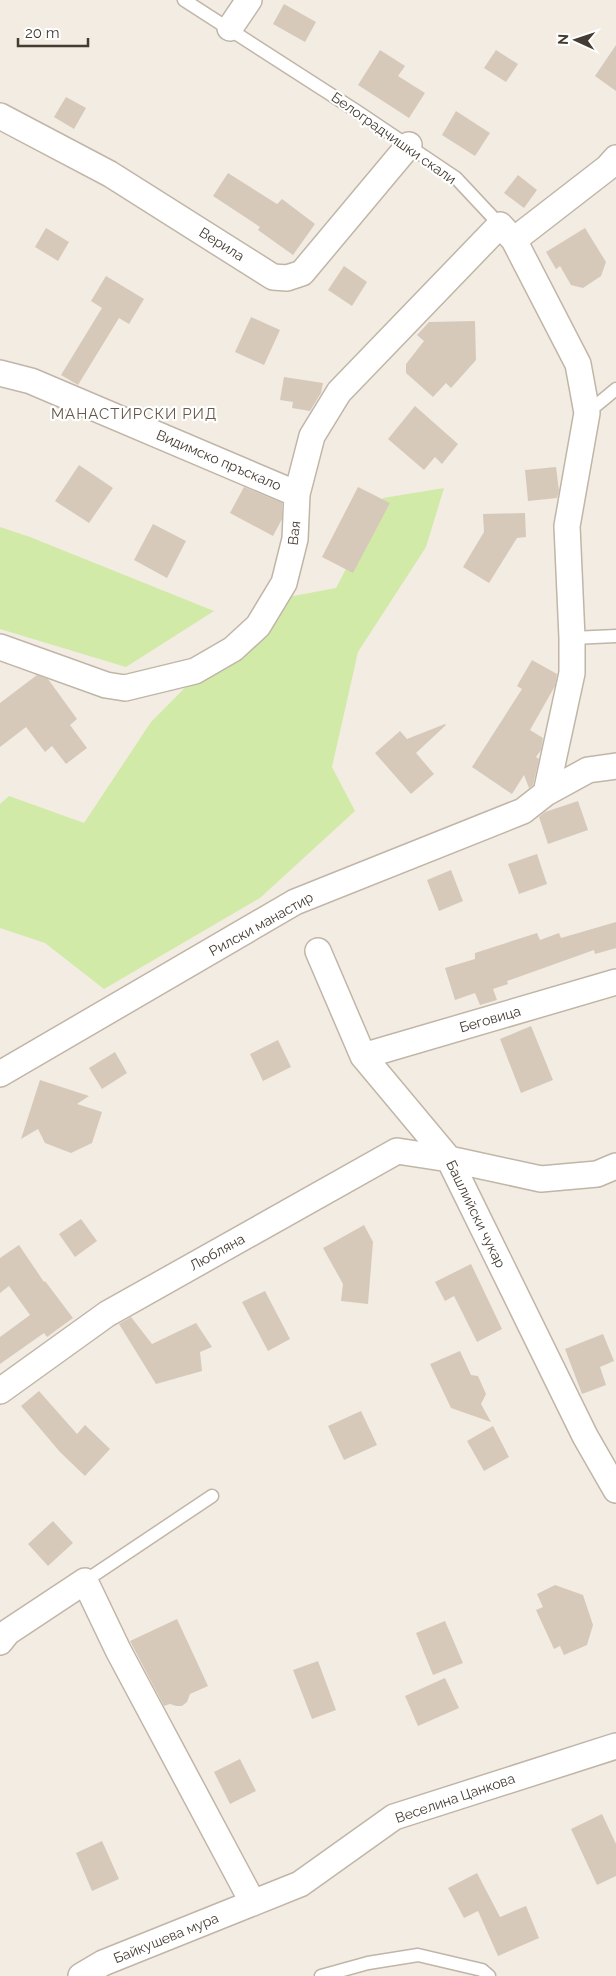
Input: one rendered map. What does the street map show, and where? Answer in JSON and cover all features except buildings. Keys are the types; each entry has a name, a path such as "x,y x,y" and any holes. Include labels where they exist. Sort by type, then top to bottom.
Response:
{"street":[{"path":"230,28 249,0"},
{"name":"Верила","path":"0,116 110,174 274,277 287,278 302,273 408,145"},
{"name":"Вая","path":"0,647 106,685 125,688 195,671 232,649 258,626 284,583 295,539 297,494 312,436 339,392 507,232 606,168 616,158"},
{"name":"Белоградчишки скали","path":"507,232 578,364 587,413 567,526 572,673 546,793"},
{"name":"Видимско пръскало","path":"0,373 30,381 297,494"},
{"name":"Рилски манастир","path":"0,1074 295,902 523,811 546,793 588,770 616,766"},
{"name":"Башлийски чукар","path":"318,951 363,1056 449,1159 585,1436 616,1490"},
{"name":"Беговица","path":"363,1056 616,982"},
{"name":"Любляна","path":"0,1391 107,1314 397,1151 449,1159 541,1180 597,1174 616,1166"},
{"path":"0,1642 8,1632 85,1581 118,1650 253,1903"},
{"name":"Веселина Цанкова","path":"253,1903 300,1884 394,1817 616,1746"},
{"name":"Байкушева мура","path":"81,1976 104,1963 253,1903"}],"lane":[{"name":"Белоградчишки скали","path":"184,0 230,28 456,178 507,232"},
{"path":"587,413 616,389"},
{"path":"572,638 616,636"},
{"path":"85,1581 212,1496"},
{"path":"321,1976 368,1963 418,1955 482,1970 489,1976"}],"green space":[{"path":"444,488 426,547 358,652 332,767 355,811 260,898 104,989 45,943 0,928 0,804 9,796 84,823 151,722 272,600 336,588 383,498"},
{"path":"0,527 30,537 214,611 126,667 0,629"}],"district":[{"name":"МАНАСТИРСКИ РИД","path":"134,414"}]}
